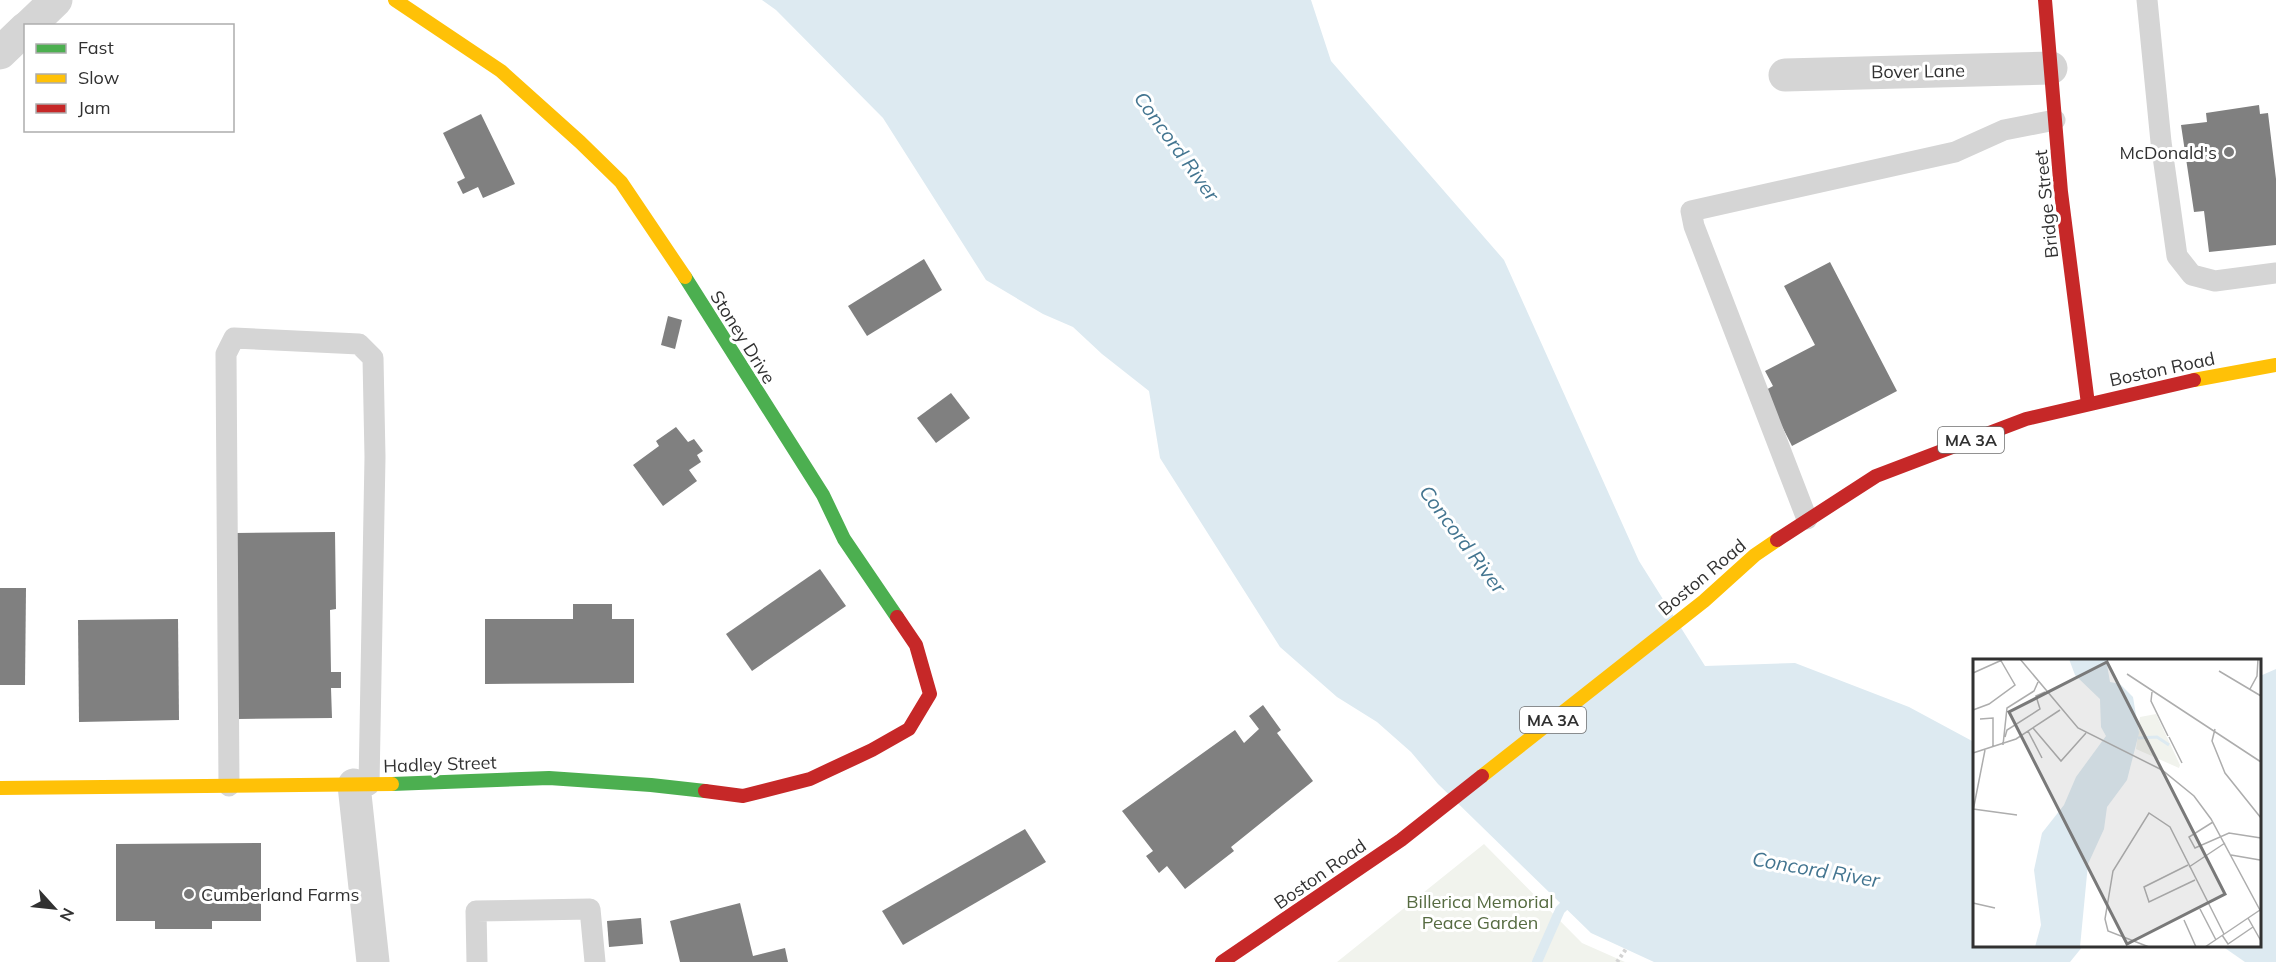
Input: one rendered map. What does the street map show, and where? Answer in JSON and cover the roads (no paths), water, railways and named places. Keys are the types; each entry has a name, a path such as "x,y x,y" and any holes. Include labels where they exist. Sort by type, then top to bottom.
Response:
{"street":[{"path":"30,24 56,0"},
{"name":"Stoney Drive","path":"395,0 501,71 580,142 621,182 667,249 823,495 844,539 916,645 930,694 909,729 872,750"},
{"name":"Bridge Street","path":"2045,0 2061,192 2088,404"},
{"path":"0,52 24,30"},
{"name":"Bover Lane","path":"1785,75 2051,68"},
{"name":"Boston Road","path":"1222,962 1401,840 1704,601 1755,555 1876,476 2026,419 2180,382 2276,365"},
{"name":"Hadley Street","path":"0,788 362,785 549,777 651,785 743,796 810,778 872,750"},
{"path":"362,785 373,962"}],"lane":[{"path":"2147,0 2161,142 2177,256 2192,275 2216,281 2276,273"},
{"path":"1808,519 1694,226 1691,211 1955,152 2004,130 2055,120"},
{"path":"229,786 226,354 234,338 359,345 373,358 375,457 362,785"},
{"path":"477,962 476,911 590,909 595,962"}],"water":[{"name":"Concord River","path":"762,0 1311,0 1331,61 1504,260 1639,561 1705,666 1795,663 1909,707 1973,741 1973,947 2082,947 2070,962 1654,962 1591,933 1438,784 1411,752 1377,722 1337,697 1280,647 1160,458 1149,391 1102,354 1073,327 1043,314 986,280 883,118 776,10"},
{"path":"2276,669 2276,962 2245,962 2223,947 2261,947 2261,676"}],"waterway":[{"path":"1537,962 1560,910 1573,897"}],"place":[{"name":"McDonald's","path":"2229,152"},
{"name":"Cumberland Farms","path":"189,894"}],"park label":[{"name":"Billerica Memorial Peace Garden","path":"1480,911"}]}
